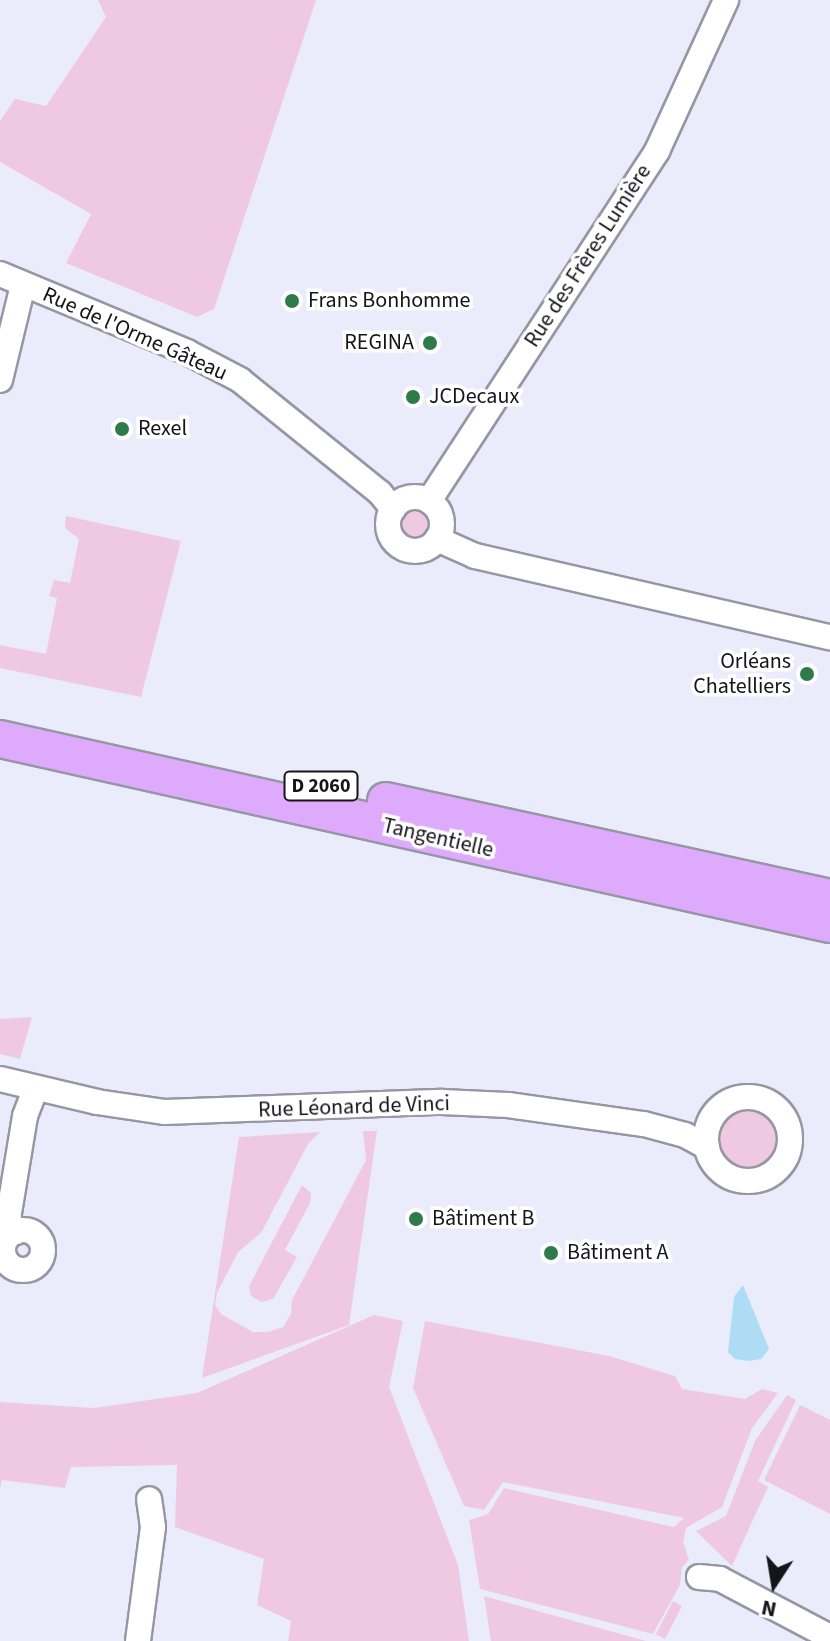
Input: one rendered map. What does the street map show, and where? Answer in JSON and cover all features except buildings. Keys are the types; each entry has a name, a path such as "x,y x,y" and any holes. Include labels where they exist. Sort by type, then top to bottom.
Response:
{"highway":[{"name":"Tangentielle","path":"0,714 830,898"},
{"name":"Tangentielle","path":"0,739 830,924"}],"street":[{"name":"Rue des Frères Lumière","path":"429,501 657,151 726,0"},
{"name":"Rue de l'Orme Gâteau","path":"0,274 187,352 240,380 380,493 393,509"},
{"name":"Rue de l'Orme Gâteau","path":"0,380 23,285"},
{"path":"410,497 429,501 436,507 442,523 437,539 416,551 400,546 390,532 393,509 410,497"},
{"path":"437,539 475,556 830,637"},
{"name":"Rue Léonard de Vinci","path":"0,1079 165,1112 442,1102 534,1108 644,1124 688,1126 714,1115 737,1098 767,1102 782,1115 790,1144 775,1171 748,1181 721,1171 707,1147 685,1135 644,1124"},
{"path":"16,1232 8,1219 25,1116 36,1088"},
{"path":"707,1147 709,1124 714,1115"},
{"path":"138,1641 153,1527 149,1499"},
{"path":"699,1577 720,1579 830,1637"}],"shaded area":[{"path":"98,0 316,0 214,309 197,317 66,263 91,214 0,162 0,121 15,99 46,106 106,17"},
{"path":"416,508 427,512 431,523 427,534 416,538 405,534 401,523 405,512"},
{"path":"66,516 181,541 141,697 0,668 0,645 46,654 57,598 49,596 54,580 70,583 79,539 65,528"},
{"path":"32,1017 20,1059 0,1054 0,1019"},
{"path":"748,1108 770,1116 778,1138 770,1160 748,1168 726,1160 718,1138 726,1116"},
{"path":"363,1131 377,1131 349,1325 202,1378 239,1137 320,1132 308,1144 261,1233 238,1252 217,1293 215,1305 221,1314 253,1332 268,1332 283,1327 291,1314 292,1300 366,1160"},
{"path":"302,1185 311,1193 310,1203 285,1250 297,1257 273,1299 262,1302 251,1296 249,1286"},
{"path":"374,1315 403,1321 389,1387 458,1565 469,1641 288,1641 291,1621 257,1605 264,1559 175,1527 177,1465 71,1467 65,1488 2,1480 0,1489 0,1402 94,1408 197,1393"},
{"path":"425,1321 609,1356 675,1376 682,1389 745,1399 762,1389 778,1393 752,1428 722,1507 686,1528 683,1542 689,1560 682,1567 680,1585 653,1634 480,1589 469,1520 488,1514 504,1488 674,1527 684,1518 503,1482 484,1510 464,1506 413,1388"},
{"path":"787,1395 796,1400 758,1481 768,1487 732,1566 696,1531 726,1516 755,1441"},
{"path":"800,1405 830,1420 830,1514 764,1480"},
{"path":"484,1596 646,1641 491,1641"},
{"path":"673,1601 682,1606 665,1639 656,1634"}],"water":[{"path":"743,1285 769,1349 761,1359 749,1361 735,1359 728,1352 734,1297"}],"place":[{"name":"Frans Bonhomme","path":"292,301"},
{"name":"REGINA","path":"430,343"},
{"name":"JCDecaux","path":"413,397"},
{"name":"Rexel","path":"122,429"},
{"name":"Orléans Chatelliers","path":"807,674"},
{"name":"Bâtiment B","path":"416,1219"},
{"name":"Bâtiment A","path":"551,1253"}]}
